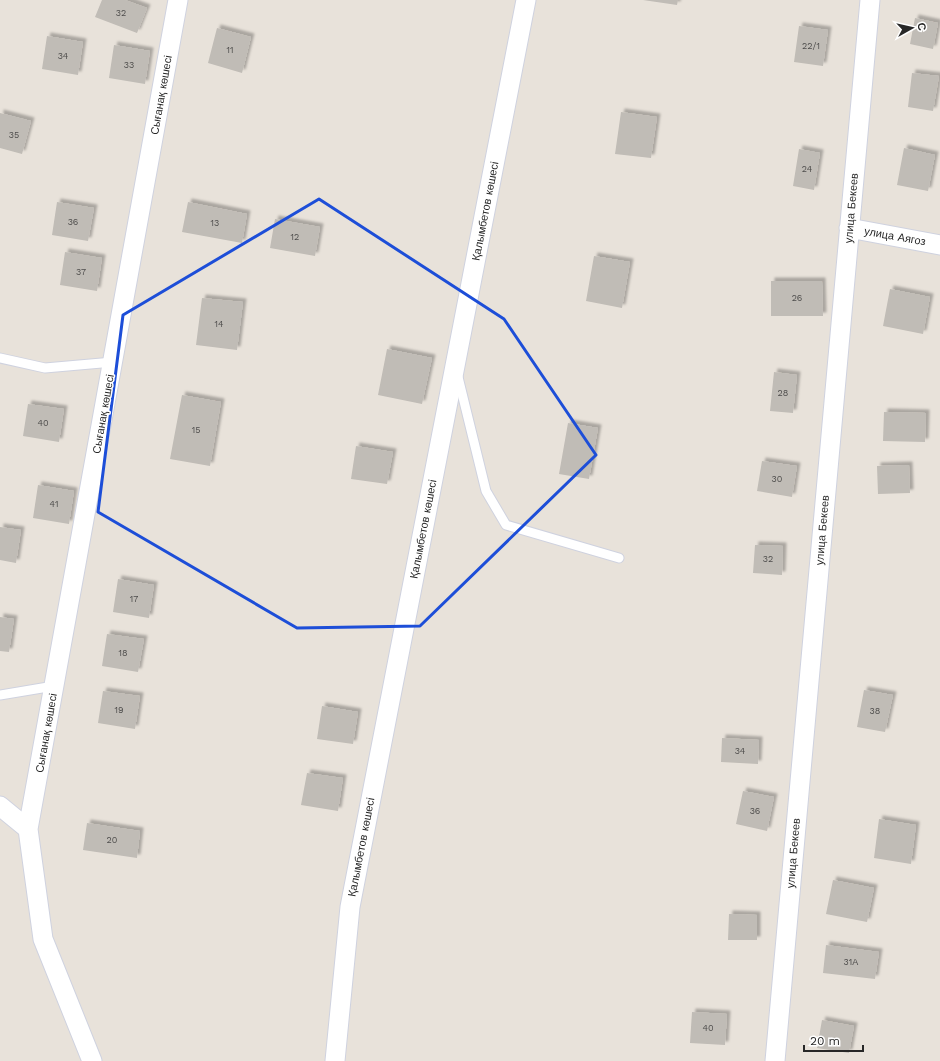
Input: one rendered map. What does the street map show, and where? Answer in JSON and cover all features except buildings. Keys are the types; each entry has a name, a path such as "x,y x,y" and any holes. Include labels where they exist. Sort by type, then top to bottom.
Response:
{"street":[{"name":"Сығанақ көшесі","path":"92,1061 43,939 28,829 178,0"},
{"name":"Қалымбетов көшесі","path":"335,1061 350,907 526,0"},
{"name":"улица Бекеев","path":"775,1061 870,0"},
{"name":"улица Аягоз","path":"849,228 940,245"},
{"path":"0,806 28,829"}],"lane":[{"path":"0,358 45,368 113,362"},
{"path":"455,366 486,491 506,525 619,558"},
{"path":"0,695 54,686"}],"highlighted area":[{"path":"319,199 504,319 596,455 420,626 297,628 98,512 123,315"}]}
